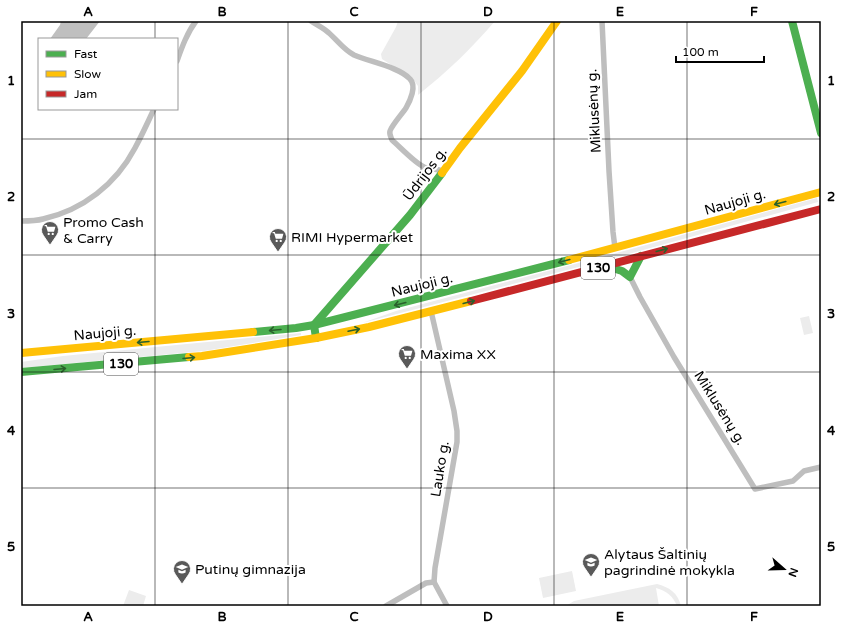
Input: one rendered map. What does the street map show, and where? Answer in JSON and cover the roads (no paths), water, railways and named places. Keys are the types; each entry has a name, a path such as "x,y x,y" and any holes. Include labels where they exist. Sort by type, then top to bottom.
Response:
{"main road":[{"name":"Ūdrijos g.","path":"314,325 397,230 522,72 557,21"},
{"path":"792,21 821,133"},
{"name":"Naujoji g.","path":"21,353 314,325 615,248 821,192"},
{"name":"Naujoji g.","path":"21,372 202,356 316,338 368,327 553,280 765,222 821,209"},
{"path":"606,266 622,271 630,277 641,256"},
{"path":"314,325 316,338"}],"street":[{"path":"178,58 186,38 196,21"},
{"path":"311,21 329,33 339,44 353,54 404,74 411,80 413,90 407,105 390,130 390,136 392,140 418,163 443,171"},
{"name":"Miklusėnų g.","path":"602,21 609,171 615,248"},
{"path":"21,222 42,219 70,211 98,193 113,179 135,149 154,110"},
{"name":"Miklusėnų g.","path":"630,277 674,357 755,489 793,481 804,471 821,467"},
{"name":"Lauko g.","path":"431,311 454,411 458,442 435,568 434,582"},
{"path":"386,606 426,584 434,582 447,606"}],"place":[{"name":"Promo Cash & Carry","path":"50,245"},
{"name":"RIMI Hypermarket","path":"278,252"},
{"name":"Maxima XX","path":"407,369"},
{"name":"Alytaus Šaltinių pagrindinė mokykla","path":"591,577"},
{"name":"Putinų gimnazija","path":"182,584"}]}
